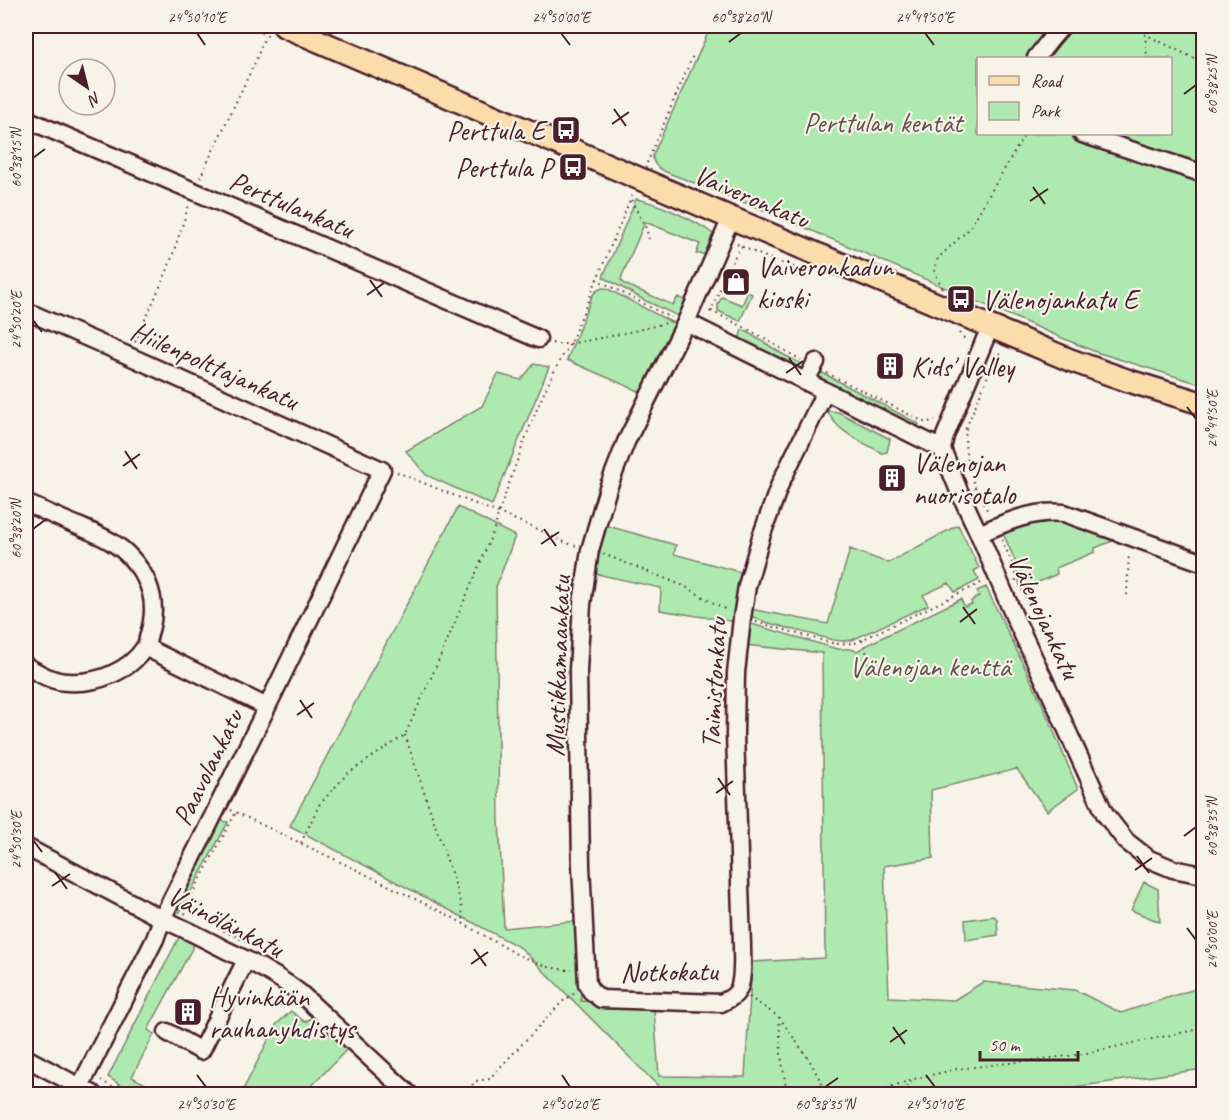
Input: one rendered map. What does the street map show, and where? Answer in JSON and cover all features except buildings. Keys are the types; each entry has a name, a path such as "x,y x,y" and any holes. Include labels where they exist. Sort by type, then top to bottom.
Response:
{"main road":[{"name":"Vaiveronkatu","path":"284,26 990,327 1096,370 1203,404"}],"street":[{"path":"1037,57 1062,26"},
{"name":"Perttulankatu","path":"26,119 538,339"},
{"path":"1085,135 1203,174"},
{"name":"Mustikkamaankatu","path":"586,966 581,866 578,670 582,604 590,550 608,488 626,442 731,218"},
{"name":"Hiilenpolttajankatu","path":"26,311 382,470"},
{"path":"681,321 942,449 945,436 990,327"},
{"path":"805,382 815,364"},
{"name":"Taimistonkatu","path":"739,991 742,945 735,734 736,673 742,618 747,586 780,484 825,392"},
{"name":"Välenojankatu","path":"942,449 958,491 1105,814 1126,841 1149,859 1173,869 1203,873"},
{"name":"Paavolankatu","path":"86,1091 162,919 382,470"},
{"path":"26,503 104,537 117,545 143,573 152,592 153,609 145,647 131,663 114,674 100,679 68,682 54,680 26,666"},
{"path":"979,534 1023,516 1037,513 1064,513 1203,563"},
{"path":"145,647 267,707"},
{"name":"Väinölänkatu","path":"26,847 162,919 277,976 300,993 409,1095"},
{"path":"167,1032 201,1051 246,960"},
{"name":"Notkokatu","path":"586,966 587,984 591,991 601,999 721,1003 732,998 739,991"},
{"path":"26,1058 86,1091"}],"path":[{"path":"1128,26 1203,63"},
{"path":"1145,34 1147,57"},
{"path":"646,166 694,53"},
{"path":"943,291 934,270 938,258 969,229 1024,135"},
{"path":"301,843 319,805 347,774 405,735 483,559 532,422 561,358 570,344 634,193"},
{"path":"631,200 646,228 648,239"},
{"path":"711,311 736,254 742,246"},
{"path":"596,279 681,321"},
{"path":"538,339 558,344 570,344 681,321 711,311 926,423"},
{"path":"966,428 964,447 970,474 987,512 994,519 1014,567 1017,588"},
{"path":"382,470 393,470 528,525 566,544 590,550 684,586 742,618 835,644 855,644 996,576"},
{"path":"1127,595 1130,537"},
{"path":"862,640 869,659 864,673"},
{"path":"405,735 461,902 464,925"},
{"path":"219,804 357,870 520,956 541,965 565,970 586,966"},
{"path":"464,1095 476,1081 489,1079 562,1002 587,984"},
{"path":"739,991 779,1017 810,1061 830,1095"},
{"path":"779,1017 787,1095"},
{"path":"869,1095 914,1079 957,1070 1077,1055 1203,1028"},
{"path":"1190,1095 1203,1064"},
{"path":"897,1095 914,1079"}],"green space":[{"name":"Perttulan kentät","path":"711,26 1203,26 1203,385 1096,352 759,208 666,172 655,164 653,158"},
{"path":"636,199 676,213 713,234 705,254 696,254 700,244 645,222 622,276 621,280 624,284 673,305 678,297 687,301 680,317 603,277"},
{"path":"602,288 677,325 643,393 567,360 592,296"},
{"path":"748,292 752,294 740,321 718,311 718,304 722,297 742,305"},
{"path":"742,330 808,367 803,373 739,339"},
{"path":"534,364 549,367 492,505 426,475 406,451 482,406 498,374 521,380"},
{"path":"815,369 919,424 916,429 812,377"},
{"path":"827,411 838,412 890,439 887,452 882,453 851,436 837,425"},
{"name":"Välenojan kenttä","path":"458,507 515,536 496,587 499,819 504,928 577,921 581,1001 654,1009 659,1076 745,1077 752,962 825,958 822,653 744,645 748,623 837,649 857,651 961,599 964,607 972,604 971,601 979,596 977,591 986,587 1041,701 1078,789 1047,811 1017,769 931,790 933,858 884,866 889,997 954,1000 983,982 1075,990 1121,1013 1203,987 1203,1069 1024,1094 666,1094 521,948 290,826"},
{"path":"1041,519 1061,520 1115,540 1095,548 1095,552 1056,568 1057,574 1027,587 1031,600 1028,602 1020,586 1016,563 1002,531"},
{"path":"604,525 676,545 674,554 744,573 735,622 660,610 661,588 592,573"},
{"path":"958,525 979,568 974,571 979,580 955,592 949,583 923,595 928,605 852,640 833,640 765,622 749,615 750,609 828,624 850,549 888,563"},
{"path":"216,822 228,822 180,912 176,912"},
{"path":"1144,882 1158,889 1160,922 1131,910"},
{"path":"994,916 997,919 998,935 966,940 965,920"},
{"path":"180,935 195,943 148,1030 154,1034 132,1077 164,1094 134,1094 108,1077"},
{"path":"291,1011 305,1022 316,1015 349,1047 304,1094 241,1094 276,1025"}],"place":[{"name":"Perttula E","path":"566,130"},
{"name":"Perttula P","path":"573,167"},
{"name":"Vaiveronkadun kioski","path":"736,282"},
{"name":"Välenojankatu E","path":"961,299"},
{"name":"Kids' Valley","path":"890,366"},
{"name":"Välenojan nuorisotalo","path":"892,478"},
{"name":"Hyvinkään rauhanyhdistys","path":"188,1012"}]}
